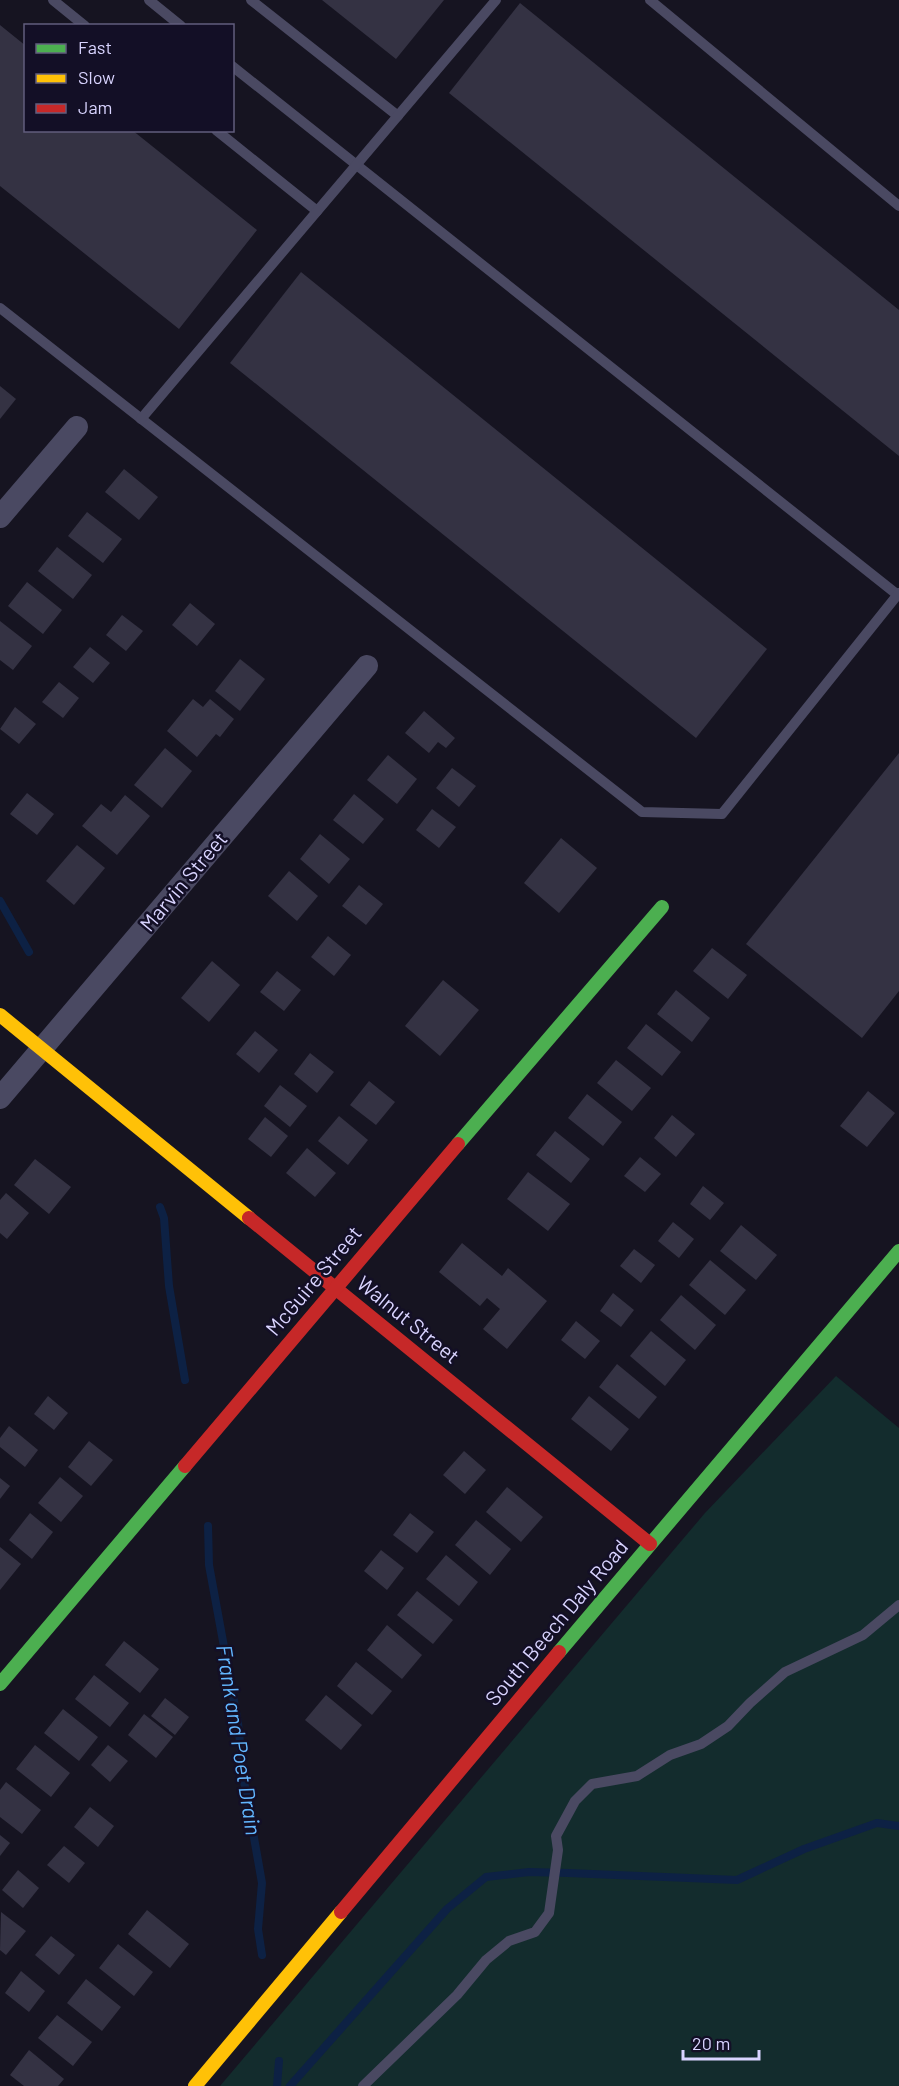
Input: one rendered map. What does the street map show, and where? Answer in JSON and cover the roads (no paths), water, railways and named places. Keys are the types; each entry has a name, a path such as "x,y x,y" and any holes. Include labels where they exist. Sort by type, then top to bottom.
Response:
{"street":[{"path":"0,517 77,427"},
{"name":"Marvin Street","path":"0,1098 367,666"},
{"name":"McGuire Street","path":"0,1684 335,1288 662,907"},
{"name":"Walnut Street","path":"0,1015 650,1544"},
{"name":"South Beech Daly Road","path":"195,2086 650,1544 896,1260"}],"lane":[{"path":"53,0 83,24"},
{"path":"149,0 179,24"},
{"path":"251,0 398,116"},
{"path":"141,419 496,0"},
{"path":"650,0 899,206"},
{"path":"0,308 642,812 722,814 899,595 234,68"},
{"path":"218,132 317,211"},
{"path":"363,2086 457,1995 486,1960 509,1941 535,1932 549,1913 558,1850 556,1836 575,1801 592,1784 637,1776 670,1755 701,1744 728,1726 785,1672 863,1635 899,1605"}],"waterway":[{"name":"Frank and Poet Drain","path":"0,901 29,952"},
{"name":"Frank and Poet Drain","path":"160,1207 164,1218 169,1286 185,1380"},
{"name":"Frank and Poet Drain","path":"208,1526 209,1565 238,1723 244,1781 262,1883 258,1929 262,1955"},
{"path":"290,2086 447,1909 486,1877 529,1872 737,1880 804,1849 877,1823 899,1826"},
{"name":"Frank and Poet Drain","path":"277,2086 279,2061"}]}
